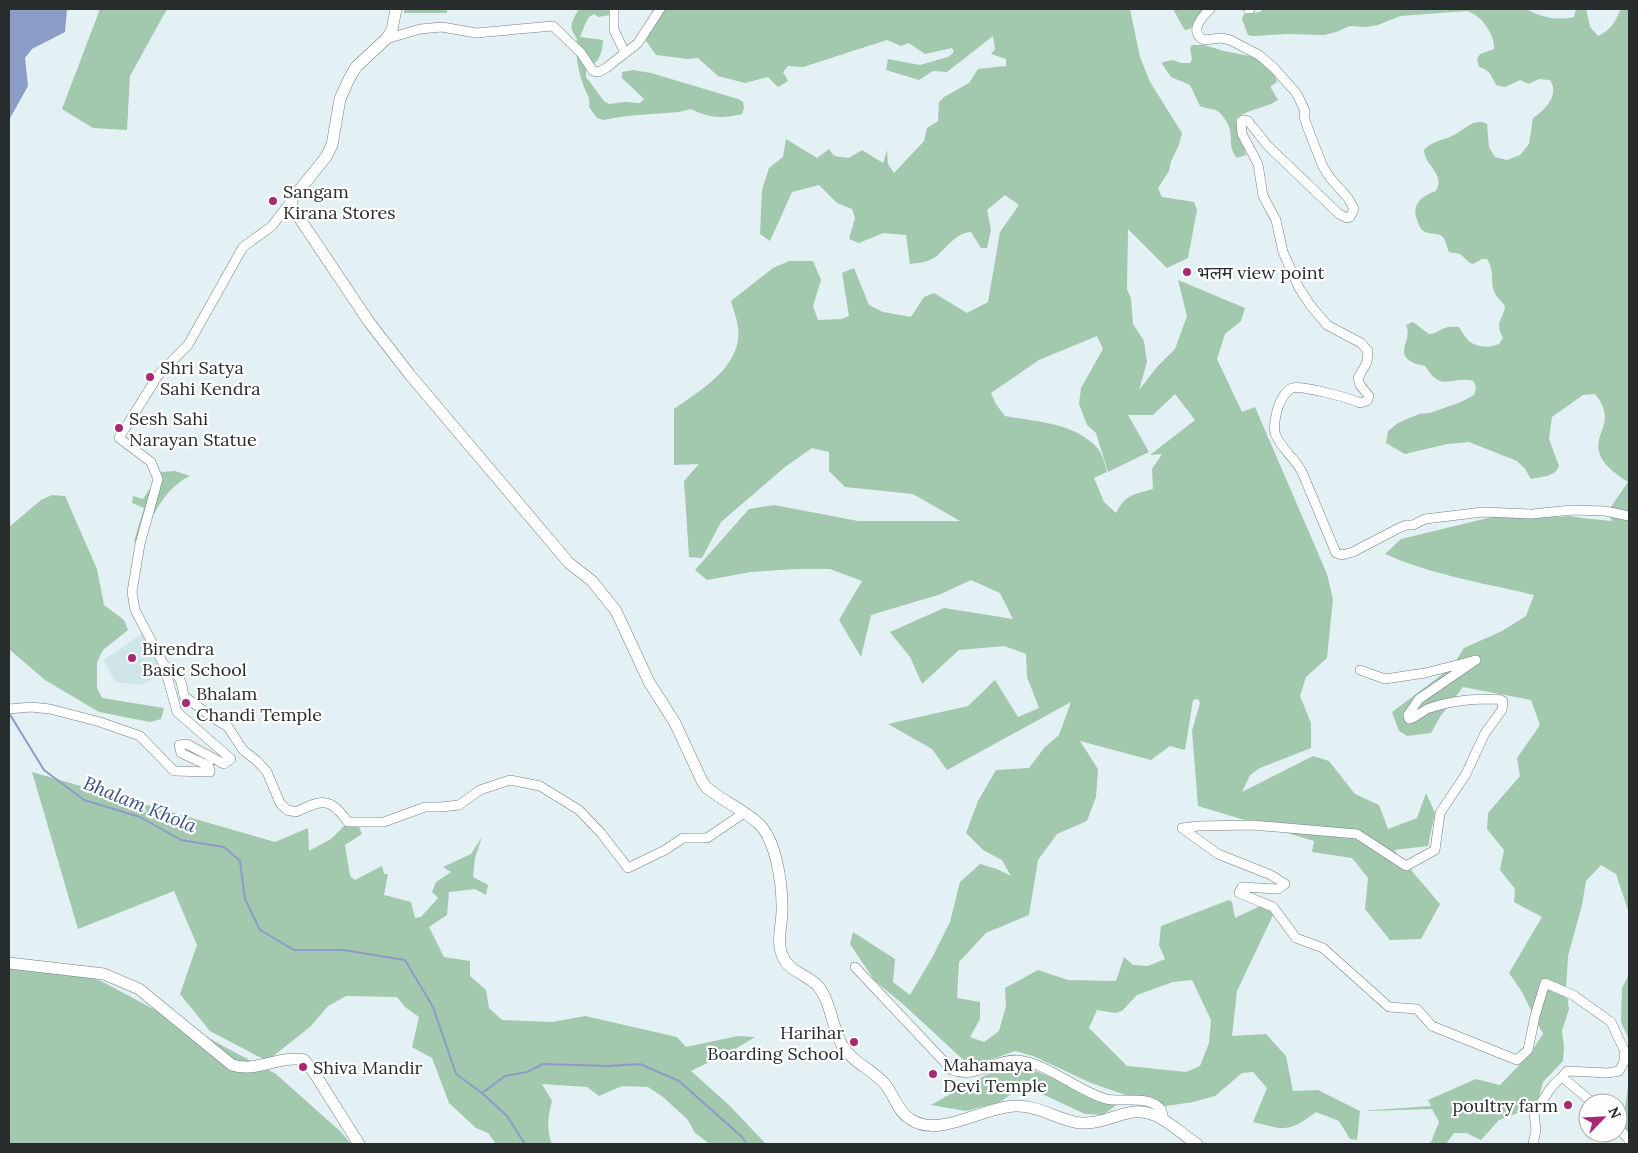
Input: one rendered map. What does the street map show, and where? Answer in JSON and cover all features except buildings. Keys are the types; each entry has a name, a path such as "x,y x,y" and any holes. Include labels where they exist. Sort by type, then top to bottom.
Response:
{"main road":[{"path":"396,9 392,30 386,39 356,67 349,79 340,100 332,145 326,157 291,202 294,210 369,322 410,375 569,563 592,581 616,611 649,682 675,723 702,781 711,791 761,826 774,850 780,882 782,906 779,944 783,959 788,965 818,986 843,1047 855,1060 885,1084 902,1112 918,1124 945,1125 984,1112 1016,1106 1032,1108 1079,1123 1100,1122 1134,1111 1153,1113 1197,1144"},
{"path":"9,963 104,974 123,980 139,988 232,1065 240,1068 291,1059 304,1060 313,1071 356,1142"}],"street":[{"path":"614,9 614,30 625,53"},
{"path":"386,39 420,29 442,27 476,34 553,26 581,53 593,71 599,72 638,43 660,9"},
{"path":"1210,9 1199,23 1196,31 1197,35 1204,40 1221,38 1230,40 1259,55 1279,74 1300,98 1305,111 1304,117 1307,126 1323,166 1331,179 1348,198 1354,209 1350,217 1347,218 1339,214 1268,146 1248,121 1242,121 1240,124 1242,134 1258,164 1263,196 1276,220 1284,252 1299,288 1311,306 1328,325 1360,343 1368,351 1367,362 1358,378 1369,396 1367,401 1360,403 1322,392 1292,388 1283,397 1274,422 1277,437 1296,461 1302,472 1336,552 1340,555 1345,555 1406,525 1413,525 1425,519 1483,512 1532,514 1572,510 1605,511 1629,516"},
{"path":"9,710 31,707 50,709 100,722 140,736 174,771 210,772 209,766 180,753 179,745 187,744 224,764 231,759 177,712 164,665 135,610 132,592 140,544 158,479 151,462 119,438 159,374 188,344 243,247 272,226 291,202"},
{"path":"1360,670 1384,679 1425,673 1476,660 1419,699 1408,715 1409,719 1414,718 1427,709 1460,700 1498,699 1503,701 1502,710 1485,733 1466,774 1440,813 1435,850 1406,866 1357,834 1252,825 1182,828 1218,854 1271,875 1285,884 1278,889 1242,887 1239,893 1273,907 1296,938 1323,948 1389,1006 1417,1009 1432,1026 1517,1060 1528,1050 1535,1016 1546,982 1573,995 1611,1022 1623,1046 1624,1062 1619,1071 1608,1073 1567,1071 1550,1088 1534,1113 1536,1130 1533,1144"},
{"path":"164,665 181,677 184,696 228,727 243,750 267,772 280,803 287,810 296,812 315,803 329,803 339,810 348,822 384,822 425,807 441,808 459,805 480,790 510,780 540,786 579,810 612,846 628,868 665,850 683,838 707,838 744,814"},
{"path":"855,967 952,1070 967,1073 976,1072 1001,1061 1021,1060 1106,1098 1134,1099 1153,1103 1161,1108 1163,1115 1161,1118"},
{"path":"1562,1077 1581,1093"}],"shaded area":[{"name":"Birendra Basic School","path":"143,633 164,673 141,685 115,682 104,660"}],"green space":[{"path":"100,9 167,9 130,76 127,130 93,128 62,109"},
{"path":"404,9 447,9 447,13 404,13"},
{"path":"579,9 611,9 610,15 598,17 594,14 589,17 580,37 603,40 599,58 586,71 586,77 604,101 609,104 640,103 644,99 622,78 622,72 633,70 651,73 738,99 743,102 742,114 716,117 691,109 603,120 597,118 589,107 589,97 581,80 577,62 577,39 572,30 572,21"},
{"path":"656,9 1130,9 1140,57 1150,82 1182,133 1169,171 1158,188 1162,197 1194,202 1197,210 1188,258 1167,268 1128,229 1127,289 1131,299 1133,324 1144,341 1147,362 1139,390 1157,367 1175,349 1187,316 1178,280 1245,308 1241,321 1225,334 1217,359 1242,412 1255,407 1327,574 1333,599 1327,658 1306,677 1300,696 1311,723 1311,748 1260,768 1250,775 1242,792 1313,756 1329,761 1355,794 1379,805 1388,829 1417,818 1426,793 1435,813 1428,846 1394,850 1440,904 1421,939 1390,940 1365,909 1368,878 1352,858 1312,852 1314,841 1198,806 1192,731 1200,703 1198,699 1193,700 1185,750 1170,746 1151,760 1080,741 1098,769 1096,797 1087,821 1057,834 1038,860 1029,915 986,933 959,962 957,998 980,1002 980,1019 970,1037 984,1042 999,1031 1006,1006 1005,988 1038,970 1068,980 1116,981 1124,957 1133,965 1148,966 1165,959 1159,945 1161,926 1229,900 1232,902 1235,918 1260,906 1274,913 1237,991 1232,1036 1266,1034 1286,1056 1293,1091 1318,1090 1360,1111 1357,1140 1350,1139 1339,1121 1316,1112 1299,1124 1286,1128 1253,1122 1267,1088 1253,1072 1242,1073 1215,1096 1193,1102 1160,1107 1091,1083 1033,1056 1015,1051 971,1067 875,981 850,944 853,932 895,959 893,982 910,995 950,922 960,882 980,864 1011,876 1002,860 983,850 966,833 978,801 996,770 1029,768 1044,748 1059,735 1071,702 947,770 932,749 888,724 968,706 995,680 1018,717 1039,708 1027,677 1026,654 1004,646 959,650 922,684 910,657 890,632 944,608 1013,619 1000,593 971,580 941,594 871,615 861,657 839,620 862,581 830,569 751,572 707,580 695,570 749,509 774,505 858,521 960,521 913,494 845,487 829,471 829,452 812,448 785,467 721,522 702,558 689,557 684,481 699,464 674,465 674,409 718,376 734,354 738,341 738,327 731,301 773,268 789,261 813,261 821,280 813,306 818,320 842,319 849,316 842,273 854,268 869,305 883,312 911,317 924,297 934,293 967,313 988,302 1000,232 1019,205 1005,195 987,210 991,230 987,248 981,248 971,232 965,233 955,238 934,258 910,264 906,235 883,233 859,243 849,239 855,218 852,209 837,203 819,185 792,192 770,241 760,234 762,190 769,168 783,157 786,139 817,158 829,149 834,156 849,158 862,150 883,163 887,150 888,164 894,173 924,141 927,128 938,121 939,102 944,97 969,83 978,69 1006,66 1006,59 991,54 995,49 993,36 947,72 933,71 919,80 886,70 888,59 920,65 948,57 954,52 952,48 925,54 909,43 901,46 887,40 803,67 788,66 783,72 788,81 778,87 768,77 745,83 718,76 698,58 687,59 656,55 644,38 652,11","holes":["1097,336 1103,349 1081,388 1079,404 1087,425 1096,433 1108,472 1149,452 1128,415 1153,415 1175,394 1195,420 1150,455 1162,454 1152,469 1153,489 1131,496 1123,502 1116,513 1104,502 1094,478 1107,472 1099,450 1090,441 1080,434 1056,425 1005,416 991,393 1039,360","1192,980 1211,1020 1209,1043 1200,1066 1186,1072 1127,1066 1089,1028 1097,1010 1115,1013 1122,1011 1137,995 1173,982"]},
{"path":"1173,9 1206,9 1192,28 1186,30"},
{"path":"1263,9 1525,9 1543,16 1561,19 1574,17 1576,9 1586,9 1590,27 1598,36 1612,25 1621,9 1629,9 1629,913 1616,874 1601,865 1586,881 1582,905 1568,956 1566,989 1569,1009 1562,1031 1563,1061 1543,1082 1537,1106 1499,1120 1481,1140 1466,1133 1454,1133 1446,1144 1427,1144 1431,1142 1439,1122 1432,1109 1360,1111 1431,1106 1428,1100 1476,1079 1500,1085 1529,1055 1543,1034 1522,992 1509,973 1542,917 1514,902 1515,889 1500,870 1504,850 1487,829 1488,813 1520,776 1517,758 1540,725 1531,700 1463,687 1440,717 1431,733 1407,736 1399,731 1392,712 1452,667 1464,648 1502,631 1526,616 1534,595 1421,568 1385,554 1401,539 1492,517 1570,516 1612,521 1608,511 1628,482 1607,466 1602,459 1599,443 1605,422 1605,414 1595,394 1583,395 1552,417 1549,439 1559,466 1554,473 1547,476 1531,479 1517,461 1469,442 1447,444 1405,454 1386,443 1388,431 1398,423 1419,414 1430,413 1461,402 1474,395 1476,387 1471,380 1440,381 1425,366 1415,364 1407,358 1404,354 1408,331 1406,325 1413,322 1429,334 1448,327 1459,327 1465,337 1475,345 1491,346 1499,344 1503,338 1499,324 1505,306 1494,290 1487,259 1482,259 1473,264 1470,263 1460,254 1449,252 1441,235 1425,232 1419,225 1415,211 1416,206 1426,196 1436,191 1438,185 1437,175 1427,160 1424,150 1433,143 1452,136 1473,123 1482,122 1487,124 1489,147 1495,157 1507,160 1520,155 1529,144 1533,118 1542,111 1552,97 1553,86 1550,80 1539,79 1529,84 1520,80 1505,87 1496,85 1488,71 1479,67 1477,59 1480,54 1494,49 1490,31 1482,21 1467,11 1400,16 1378,25 1366,27 1350,26 1324,35 1287,34 1253,36 1248,35 1242,19 1244,14 1260,12"},
{"path":"1192,45 1204,45 1255,57 1275,76 1277,82 1271,88 1278,100 1245,113 1236,119 1246,155 1237,158 1234,153 1230,129 1222,114 1200,106 1190,85 1171,77 1162,64 1163,62 1173,60 1181,63 1190,63 1192,59 1190,48"},
{"path":"175,471 190,476 173,488 159,505 140,544 134,541 144,508 132,503 133,496 143,499 161,472"},
{"path":"52,495 65,496 97,569 104,605 124,620 128,630 103,650 97,662 97,688 102,698 164,708 161,719 150,722 99,712 45,680 9,649 9,527 41,500"},
{"path":"32,772 275,842 308,828 309,851 331,839 348,822 359,827 362,834 345,845 350,876 355,880 382,866 384,874 388,874 384,895 411,902 415,918 421,917 438,898 432,892 436,882 451,872 443,867 471,854 482,837 475,858 473,877 488,885 486,895 475,889 449,892 447,915 429,927 444,957 470,961 470,976 486,990 489,1008 502,1020 552,1022 585,1016 677,1037 686,1047 738,1036 755,1037 732,1051 691,1071 730,1106 766,1144 710,1144 695,1133 688,1120 663,1097 648,1087 622,1086 599,1096 587,1087 542,1084 552,1101 548,1122 552,1144 496,1144 488,1133 476,1128 449,1103 432,1058 412,1047 419,1017 405,1007 397,997 346,996 328,1006 311,1026 267,1061 210,1031 180,994 197,945 174,891 78,929"},
{"path":"9,957 99,980 276,1074 341,1132 351,1144 9,1144"},
{"path":"1629,974 1629,1040 1621,1022 1622,988"},
{"path":"1007,1065 1033,1070 1119,1103 1103,1115 1085,1114 1042,1094 1016,1091 1000,1102 966,1111 931,1105 971,1082"},
{"path":"1629,1080 1629,1139 1628,1093"}],"water":[{"path":"9,9 67,9 65,32 32,49 25,58 28,86 9,120"}],"waterway":[{"name":"Bhalam Khola","path":"9,713 44,770 84,800 140,817 181,840 224,847 240,861 245,899 260,930 294,950 343,950 405,960 433,1007 456,1074 482,1093 505,1076 527,1072 543,1064 608,1066 640,1064 679,1081 742,1137 747,1144"},
{"path":"482,1093 507,1116 525,1144"}],"place":[{"name":"Sangam Kirana Stores","path":"273,201"},
{"name":"भलम view point","path":"1187,272"},
{"name":"Shri Satya Sahi Kendra","path":"150,377"},
{"name":"Sesh Sahi Narayan Statue","path":"119,428"},
{"name":"Birendra Basic School","path":"132,658"},
{"name":"Bhalam Chandi Temple","path":"186,703"},
{"name":"Harihar Boarding School","path":"854,1042"},
{"name":"Shiva Mandir","path":"303,1067"},
{"name":"Mahamaya Devi Temple","path":"933,1074"},
{"name":"poultry farm","path":"1568,1105"}]}
